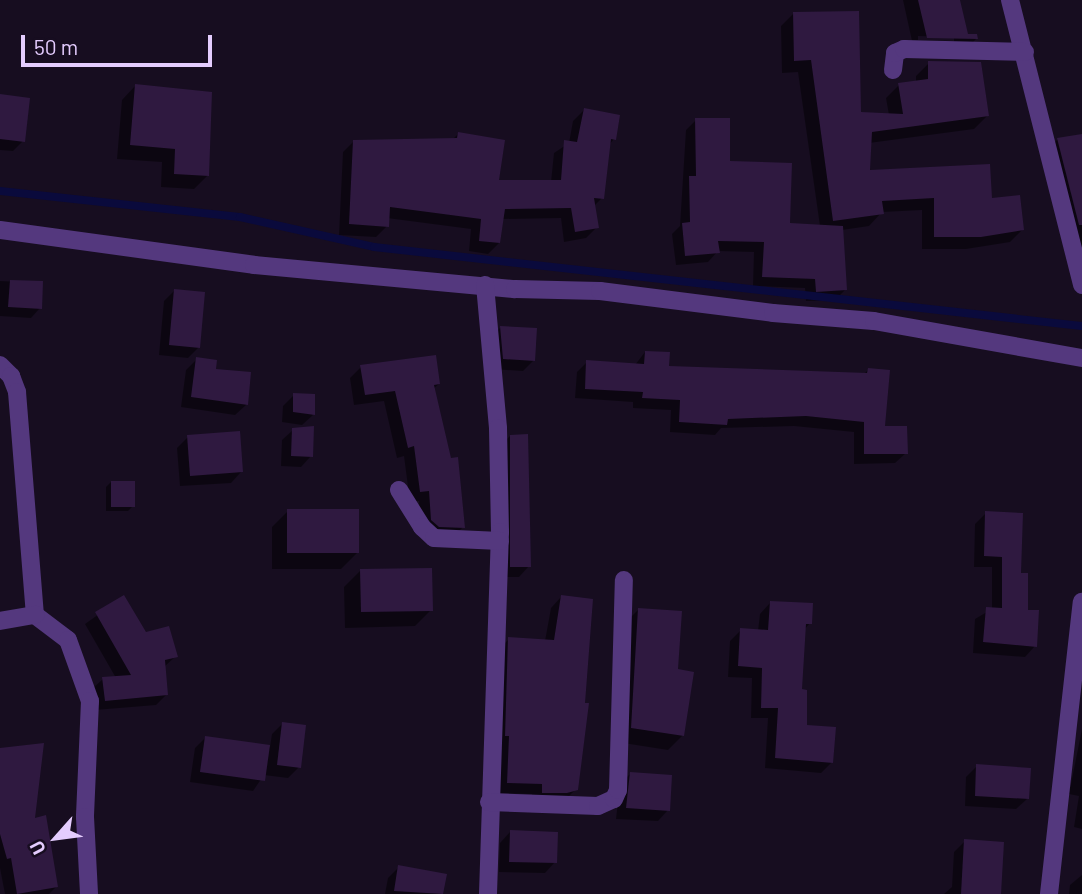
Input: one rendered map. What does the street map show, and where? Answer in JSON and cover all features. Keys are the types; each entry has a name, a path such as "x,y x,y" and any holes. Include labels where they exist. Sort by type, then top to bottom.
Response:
{"street":[{"path":"1010,0 1082,285"},
{"path":"892,71 895,53 904,49 1025,52"},
{"path":"0,230 254,265 485,285 600,291 773,313 874,321 1082,358"},
{"path":"485,285 498,428 500,541 489,802 488,894"},
{"path":"0,365 11,376 17,392 35,615"},
{"path":"399,490 427,534 434,538 500,541"},
{"path":"489,802 598,806 614,799 618,790 624,580"},
{"path":"1049,894 1082,602"},
{"path":"0,621 35,615 68,640 90,701 85,817 89,894"}],"building":[{"path":"918,0 960,0 968,34 977,34 978,39 927,38"},
{"path":"859,11 861,112 903,114 898,83 928,79 928,61 981,62 989,116 872,132 870,170 990,164 992,198 1020,195 1024,230 981,237 934,237 934,198 882,201 884,214 833,221 811,60 794,61 793,12"},
{"path":"135,84 212,92 209,176 174,174 175,149 130,145"},
{"path":"0,94 30,98 25,142 0,139"},
{"path":"584,108 620,115 616,140 611,139 604,199 594,198 599,228 575,232 571,208 505,209 500,243 479,241 481,219 390,207 389,227 349,224 353,140 457,138 458,132 505,140 499,180 561,180 564,140 577,142"},
{"path":"695,118 730,118 730,161 792,163 790,223 843,226 847,290 816,292 815,279 762,277 764,242 718,241 720,253 685,256 682,223 690,222 689,176 696,176"},
{"path":"1082,134 1082,225 1079,225 1057,138"},
{"path":"10,280 43,281 42,309 8,307"},
{"path":"174,289 205,292 200,348 169,345"},
{"path":"500,326 537,328 535,361 503,359"},
{"path":"645,351 670,352 669,366 867,373 868,368 890,370 885,426 907,426 908,454 864,454 864,422 806,416 728,419 727,425 679,422 680,400 642,398 643,392 585,389 586,360 644,364"},
{"path":"436,355 440,384 434,385 451,458 458,457 465,528 439,527 431,520 429,491 420,492 414,446 408,448 395,391 365,395 360,365"},
{"path":"196,357 217,360 216,369 251,372 248,405 191,397"},
{"path":"293,393 315,394 315,415 293,412"},
{"path":"314,426 313,457 291,456 292,428"},
{"path":"240,431 243,472 190,476 187,435"},
{"path":"528,434 531,567 510,567 510,435"},
{"path":"111,481 135,481 135,507 111,507"},
{"path":"287,509 359,509 359,553 287,553"},
{"path":"985,511 1023,513 1021,573 1028,573 1028,610 1039,610 1037,647 983,642 986,607 1002,608 1002,557 984,556"},
{"path":"432,568 433,611 361,612 360,569"},
{"path":"124,595 146,632 169,626 178,657 165,660 168,695 105,701 102,677 131,675 95,612"},
{"path":"561,595 593,599 585,703 589,703 578,790 542,793 542,784 507,783 509,736 505,736 508,637 554,640"},
{"path":"770,601 813,603 812,624 806,624 802,689 807,690 807,725 836,727 833,763 775,758 778,708 761,708 762,668 738,666 740,628 768,630"},
{"path":"638,608 682,611 678,669 694,672 684,736 631,728"},
{"path":"282,722 306,725 301,768 277,765"},
{"path":"205,736 270,745 265,781 200,772"},
{"path":"44,743 35,818 46,815 58,887 17,894 11,858 7,859 0,834 0,748"},
{"path":"976,764 1031,768 1029,799 975,796"},
{"path":"630,772 672,775 670,811 626,808"},
{"path":"510,830 558,832 557,863 509,862"},
{"path":"964,839 1004,842 1001,894 961,894"},
{"path":"398,865 447,874 443,894 394,891"}],"waterway":[{"path":"0,191 240,217 374,247 1082,326"}]}
